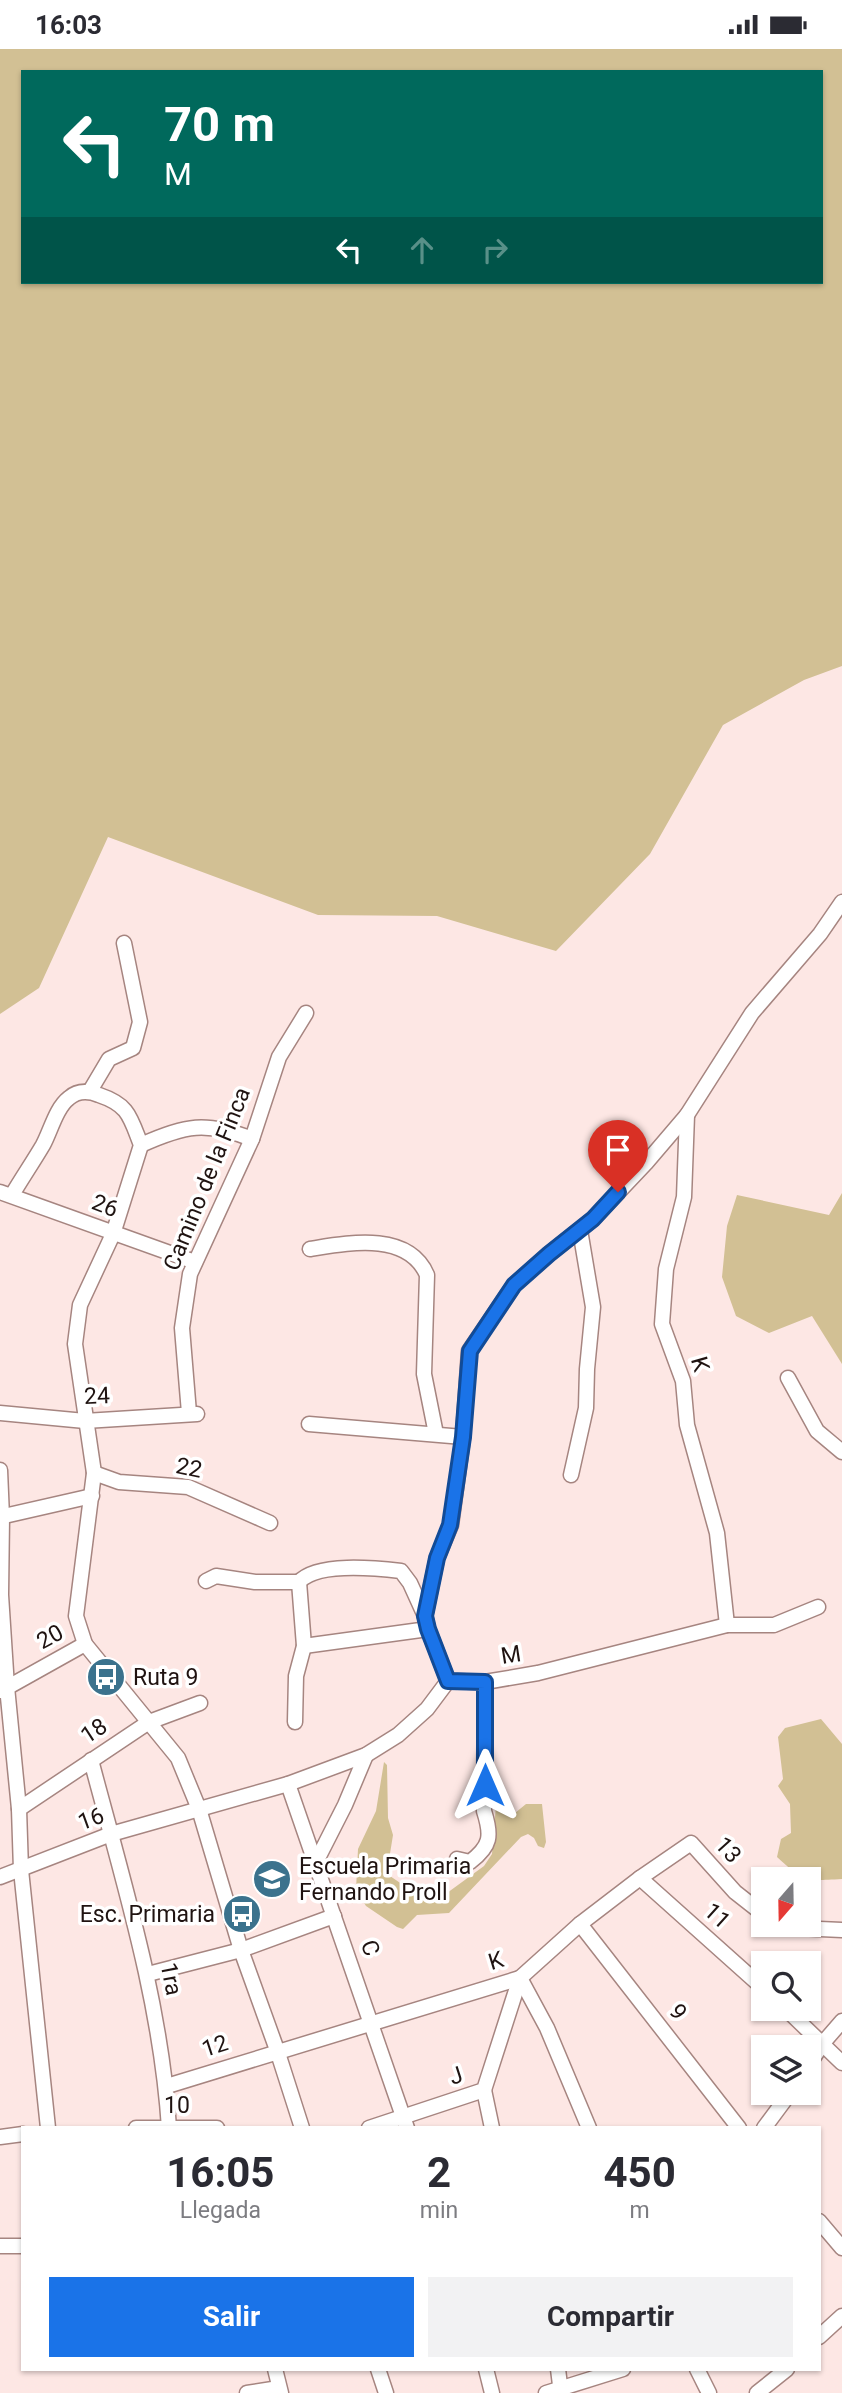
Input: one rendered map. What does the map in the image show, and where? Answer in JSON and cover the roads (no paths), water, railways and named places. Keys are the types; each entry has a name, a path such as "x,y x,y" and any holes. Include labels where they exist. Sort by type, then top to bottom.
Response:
{"street":[{"path":"427,1623 437,1558 450,1525 463,1437 470,1351 514,1285 580,1230 646,1163 687,1115 752,1013 820,934 842,902"},
{"path":"90,1091 109,1059 133,1048 140,1022 124,943"},
{"name":"Camino de la Finca","path":"193,1413 182,1328 190,1274 251,1139 279,1057 306,1013"},
{"path":"6,1193 43,1144 63,1104 79,1092 90,1091 113,1099 126,1108 141,1145 113,1234 80,1305 75,1344 94,1473 76,1616 85,1644 178,1758 199,1809 241,1950 301,2126"},
{"name":"K","path":"687,1115 684,1197 666,1269 662,1324 682,1381 687,1425 717,1533 727,1625"},
{"path":"141,1145 169,1132 197,1127 226,1129 251,1139"},
{"name":"26","path":"6,1193 195,1262"},
{"path":"571,1475 586,1408 593,1307 580,1230"},
{"path":"310,1249 336,1245 391,1245 404,1248 419,1260 427,1275 424,1374 436,1434"},
{"path":"788,1378 817,1431 842,1452"},
{"name":"24","path":"0,1413 85,1421 193,1413"},
{"path":"309,1424 463,1437"},
{"path":"0,1470 4,1689 19,1809 21,1870 48,2126"},
{"name":"22","path":"94,1473 119,1482 188,1486 270,1523"},
{"path":"1,1517 92,1496"},
{"path":"199,1809 288,1784 366,1755 398,1735 427,1709 448,1681 410,1583 401,1571 359,1567 310,1573 299,1583 255,1582 216,1576 206,1581"},
{"path":"296,1722 296,1676 304,1646 299,1583"},
{"name":"M","path":"448,1681 485,1682 538,1673 727,1625 774,1625 818,1607"},
{"path":"304,1646 427,1623"},
{"name":"20","path":"4,1689 85,1644"},
{"path":"457,1859 470,1862 482,1853 488,1843 490,1829 484,1811 485,1682"},
{"name":"18","path":"19,1809 149,1722 200,1703"},
{"path":"316,1862 345,1805 366,1755"},
{"name":"1ra","path":"90,1760 148,1974 167,2086 169,2126"},
{"name":"C","path":"288,1784 405,2122"},
{"name":"16","path":"0,1877 111,1834 199,1809"},
{"name":"K","path":"277,2050 520,1978 580,1924 691,1843"},
{"name":"13","path":"691,1843 735,1892 751,1904"},
{"name":"11","path":"640,1878 751,1978"},
{"path":"148,1974 241,1950 334,1916"},
{"name":"9","path":"580,1924 737,2126"},
{"path":"821,1929 842,1930"},
{"path":"520,1978 547,2028 588,2126"},
{"name":"J","path":"381,2126 405,2122 484,2091 520,1978"},
{"path":"799,2021 842,2063"},
{"path":"821,2046 842,2021"},
{"name":"12","path":"167,2086 277,2050"},
{"path":"484,2091 492,2126"},
{"path":"290,2126 292,2096"},
{"path":"765,2126 781,2105"},
{"path":"0,2137 21,2134"},
{"path":"821,2223 842,2248"},
{"path":"0,2246 21,2246"},
{"path":"821,2335 842,2316"},
{"path":"247,2393 280,2391 277,2371"},
{"path":"379,2371 386,2393"},
{"path":"486,2371 492,2393"},
{"path":"558,2371 561,2391"},
{"path":"546,2393 561,2391 617,2371"},
{"path":"698,2371 709,2393"},
{"path":"757,2393 784,2371"}],"place":[{"name":"Ruta 9","path":"106,1677"},
{"name":"Escuela Primaria Fernando Proll","path":"272,1879"},
{"name":"Esc. Primaria","path":"242,1914"}]}
